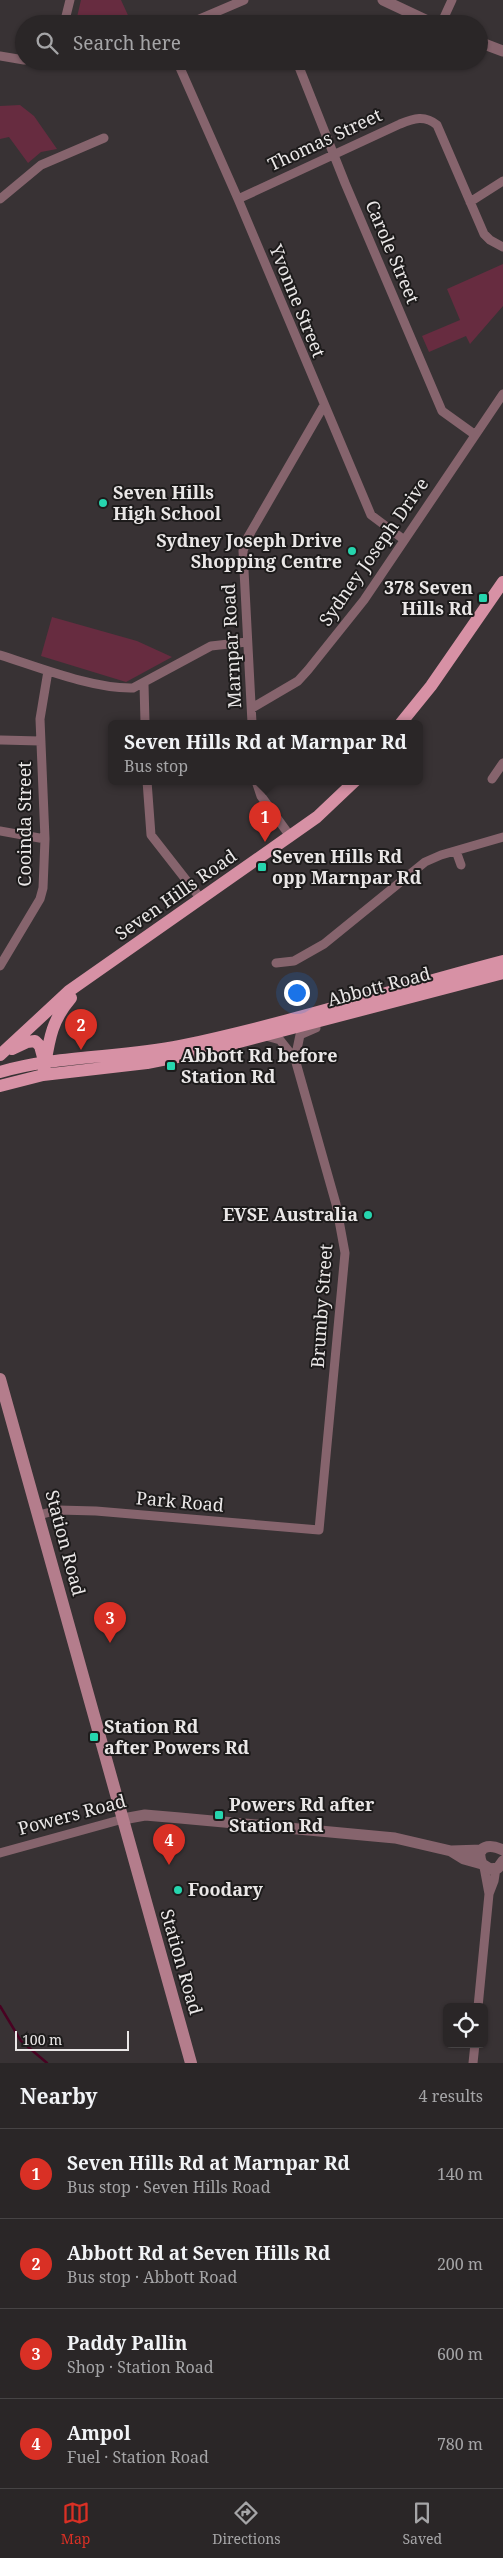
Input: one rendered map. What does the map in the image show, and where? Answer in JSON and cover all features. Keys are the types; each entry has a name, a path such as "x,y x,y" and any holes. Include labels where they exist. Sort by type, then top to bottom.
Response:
{"main road":[{"path":"403,720 431,686 503,582"},
{"name":"Seven Hills Road","path":"0,1056 69,992 317,817 351,785"},
{"name":"Abbott Road","path":"0,1086 44,1069 187,1044 503,961"},
{"name":"Abbott Road","path":"0,1072 168,1059 503,973"},
{"name":"Seven Hills Road","path":"44,1069 55,1019 86,981"},
{"path":"0,1056 32,1041 40,1046 44,1069"},
{"name":"Station Road","path":"0,1379 191,2063"}],"street":[{"path":"66,15 70,0"},
{"path":"209,15 244,0"},
{"path":"383,0 415,15"},
{"path":"444,15 452,0"},
{"path":"488,45 503,51"},
{"path":"0,56 15,58"},
{"name":"Yvonne Street","path":"181,70 238,199 371,515 403,539"},
{"name":"Carole Street","path":"300,70 442,411 474,434"},
{"name":"Thomas Street","path":"238,199 407,121 421,118 428,119 437,125 470,202"},
{"path":"0,199 42,165 104,138"},
{"path":"503,180 470,202 484,234 490,240 503,247"},
{"name":"Sydney Joseph Drive","path":"252,708 298,681 364,600 403,539 503,394"},
{"name":"Marnpar Road","path":"252,720 243,551 248,537 324,407"},
{"path":"0,655 48,671 120,688 133,688 144,684 211,646 247,642"},
{"name":"Cooinda Street","path":"0,966 40,899 44,888 45,839 40,742 41,704 48,671"},
{"path":"144,684 145,720"},
{"path":"1,740 40,742"},
{"path":"492,779 503,766"},
{"path":"147,785 151,835 201,899"},
{"path":"257,785 261,796 290,836"},
{"path":"0,831 45,839"},
{"path":"276,963 294,961 324,944 425,862 503,837"},
{"path":"456,851 461,865"},
{"name":"Brumby Street","path":"295,1059 300,1035 310,1029 332,1022 350,1012"},
{"name":"Brumby Street","path":"261,1036 280,1040 295,1059 336,1204 345,1253 319,1530"},
{"name":"Park Road","path":"39,1515 58,1510 96,1511 319,1530"},
{"name":"Powers Road","path":"0,1853 123,1819 145,1815 338,1832 411,1841 451,1851 482,1850 491,1845 502,1851"},
{"path":"478,2003 488,1894 480,1857 482,1850"},
{"name":"Powers Road","path":"451,1851 464,1860 483,1866 500,1866"},
{"path":"488,1894 500,1866"},
{"path":"473,2063 475,2048"}],"shaded area":[{"path":"81,0 121,0 128,15 77,15"},
{"path":"20,105 34,116 57,149 41,152 28,163 9,137 0,139 0,106"},
{"path":"503,264 503,306 470,344 466,336 429,352 422,336 460,320 447,289"},
{"path":"52,617 137,641 172,657 126,682 41,656"}],"waterway":[{"path":"0,2006 21,2041 47,2063"}],"place":[{"name":"Seven Hills High School","path":"103,503"},
{"name":"Sydney Joseph Drive Shopping Centre","path":"352,551"},
{"name":"378 Seven Hills Rd","path":"483,598"},
{"name":"Seven Hills Rd at Marnpar Rd","path":"265,842"},
{"name":"Seven Hills Rd opp Marnpar Rd","path":"262,867"},
{"name":"Abbott Rd at Seven Hills Rd","path":"81,1050"},
{"name":"Abbott Rd before Station Rd","path":"171,1066"},
{"name":"EVSE Australia","path":"368,1215"},
{"name":"Paddy Pallin","path":"110,1643"},
{"name":"Station Rd after Powers Rd","path":"94,1737"},
{"name":"Powers Rd after Station Rd","path":"219,1815"},
{"name":"Ampol","path":"169,1865"},
{"name":"Foodary","path":"178,1890"}]}
